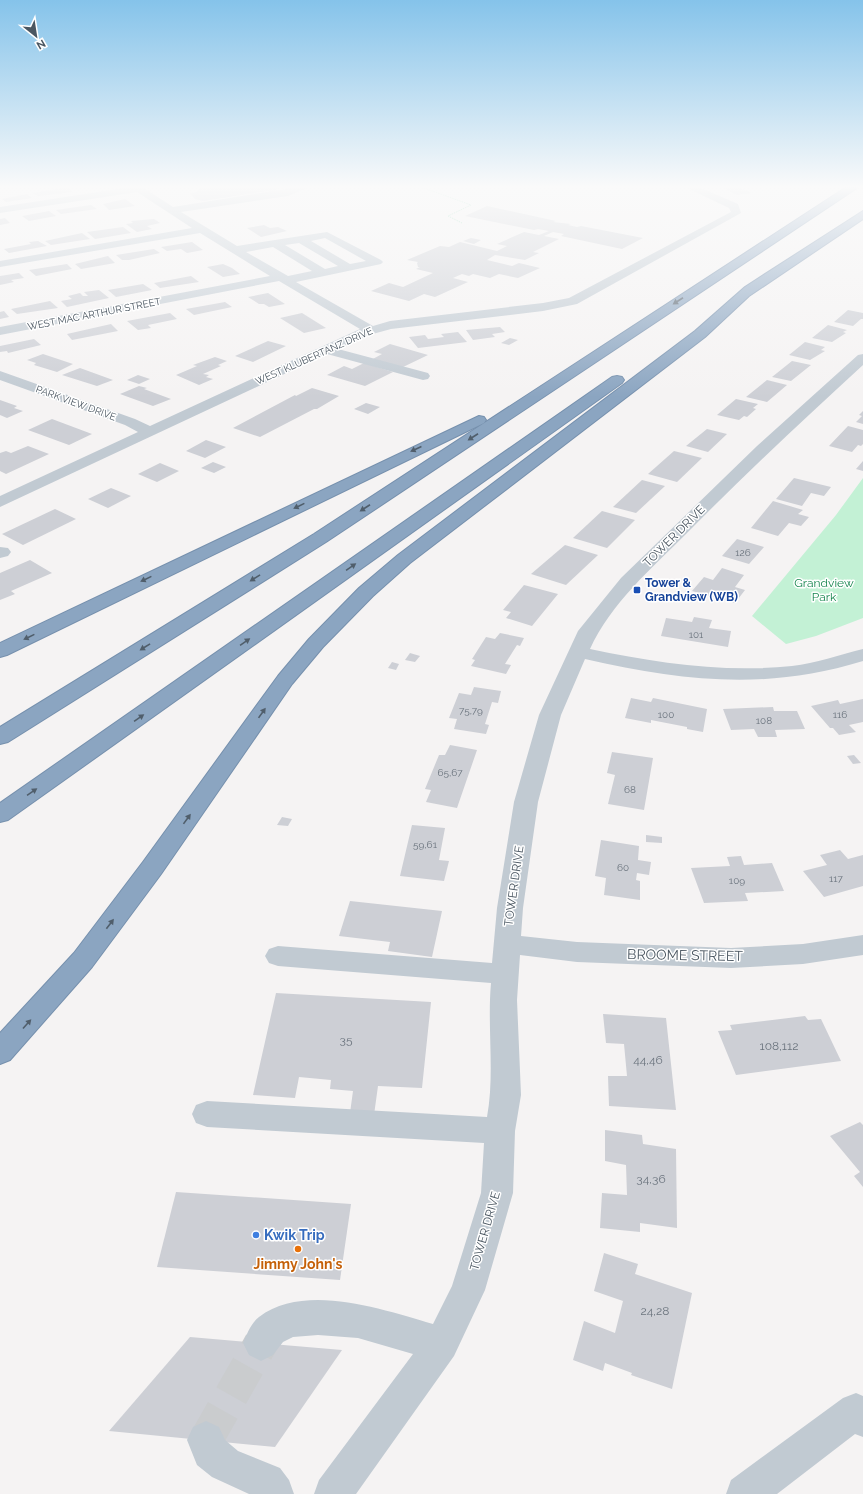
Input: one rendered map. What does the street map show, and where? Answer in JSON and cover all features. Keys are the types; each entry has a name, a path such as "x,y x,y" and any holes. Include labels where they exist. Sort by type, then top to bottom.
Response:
{"highway":[{"path":"0,737 320,538 745,258"},
{"path":"0,814 583,402 797,258"},
{"path":"0,1052 83,960 152,868 285,680 316,643 366,592 404,559 700,334 749,290"},
{"path":"0,651 354,479 482,419 634,330"}],"street":[{"path":"0,264 37,258"},
{"path":"249,258 359,324 372,330"},
{"path":"298,258 323,273"},
{"path":"332,258 350,268"},
{"name":"WEST MAC ARTHUR STREET","path":"0,331 377,262 369,258"},
{"name":"WEST KLUBERTANZ DRIVE","path":"0,502 325,350 372,330 408,322 543,307 573,301 654,258"},
{"path":"325,350 423,376"},
{"name":"TOWER DRIVE","path":"333,1494 442,1344 468,1290 497,1193 500,1131 506,1095 503,1000 504,974 510,908 526,802 550,715 588,630 627,582 762,450 861,363"},
{"name":"PARK VIEW DRIVE","path":"0,375 130,422 150,432"},
{"path":"578,652 663,669 707,674 756,674 818,669 863,655"},
{"name":"BROOME STREET","path":"507,944 577,952 730,958 860,951"},
{"path":"278,956 504,974"},
{"path":"207,1114 500,1131"},
{"path":"261,1343 271,1330 290,1320 318,1318 358,1321 442,1344"},
{"path":"745,1494 861,1412"},
{"path":"206,1440 210,1452 225,1464 266,1482 275,1494"}],"green space":[{"name":"Grandview Park","path":"863,478 863,618 816,636 786,644 752,616 836,515"}],"building":[{"path":"101,258 110,258 115,263 81,269 75,264"},
{"path":"119,258 139,258 129,260 122,260"},
{"path":"412,258 491,258 487,260 512,266 519,263 540,268 518,278 499,274 490,278 473,274 469,276 462,274 453,278 468,282 435,297 424,294 409,301 371,291 389,283 403,287 433,273 416,269 420,267 418,267 418,262 407,260"},
{"path":"511,258 530,258 525,260"},
{"path":"67,264 72,269 36,276 29,270"},
{"path":"223,264 240,274 223,277 207,267"},
{"path":"19,273 24,278 11,280 14,282 0,285 0,276"},
{"path":"191,276 199,282 160,288 154,283"},
{"path":"143,284 152,290 116,297 108,290"},
{"path":"99,290 109,298 67,307 61,301 72,299 68,296 80,293 83,296 88,296 84,292"},
{"path":"268,293 285,304 269,307 264,304 259,304 248,297"},
{"path":"50,301 58,308 17,314 11,309"},
{"path":"225,302 232,307 194,315 186,309"},
{"path":"848,310 863,313 863,319 853,326 834,322"},
{"path":"4,311 9,317 0,319 0,312"},
{"path":"170,313 177,319 148,325 151,328 138,330 127,321"},
{"path":"302,313 326,328 304,333 280,318"},
{"path":"111,324 118,331 72,340 67,334"},
{"path":"828,325 847,330 843,332 846,333 832,342 812,338"},
{"path":"500,327 505,332 492,334 495,337 473,340 466,330"},
{"path":"458,332 467,342 418,348 409,337 425,335 428,339 444,337 441,334"},
{"path":"510,338 518,340 509,345 501,343"},
{"path":"34,339 41,345 8,353 7,351 0,352 0,346"},
{"path":"268,341 286,346 253,362 235,356"},
{"path":"805,342 825,347 821,350 825,351 810,360 789,355"},
{"path":"390,344 428,355 401,368 371,360 382,354 374,352"},
{"path":"43,354 73,364 57,372 34,365 36,363 27,360"},
{"path":"215,357 227,361 218,365 221,366 203,374 209,375 206,377 213,379 199,385 176,375 197,366 193,365"},
{"path":"792,361 811,365 791,381 772,377"},
{"path":"364,363 393,372 365,386 327,375 344,366 352,369"},
{"path":"80,368 113,380 97,386 62,375"},
{"path":"138,375 150,379 139,384 127,380"},
{"path":"767,380 787,385 767,402 746,397"},
{"path":"139,386 171,399 153,406 120,394"},
{"path":"312,388 339,396 317,409 314,409 260,437 233,428 295,395 296,396"},
{"path":"736,399 758,404 753,408 756,409 747,417 744,416 739,420 717,415"},
{"path":"0,400 17,406 14,408 23,411 7,418 0,415"},
{"path":"366,403 380,407 368,414 354,409"},
{"path":"863,411 863,424 856,422 862,416 859,415"},
{"path":"52,419 92,434 69,445 28,430"},
{"path":"848,426 863,430 863,444 861,446 858,445 852,452 829,446"},
{"path":"707,429 727,434 708,452 686,446"},
{"path":"206,440 226,447 205,458 186,451"},
{"path":"28,446 49,454 6,474 0,471 0,453 6,451 11,453"},
{"path":"674,451 702,458 677,482 648,474"},
{"path":"863,461 863,471 856,469"},
{"path":"213,462 226,467 214,473 201,468"},
{"path":"160,463 179,471 157,482 138,474"},
{"path":"794,478 831,487 824,496 811,493 802,506 776,499"},
{"path":"642,480 665,486 636,513 613,507"},
{"path":"111,488 131,496 108,508 88,499"},
{"path":"773,501 803,510 798,514 809,517 801,526 789,523 778,536 751,528"},
{"path":"55,509 76,519 23,545 2,534"},
{"path":"602,511 635,520 607,548 573,538"},
{"path":"737,539 764,547 749,564 722,556"},
{"path":"565,545 598,555 566,585 531,574"},
{"path":"30,560 52,573 11,591 15,594 0,600 0,573"},
{"path":"722,568 744,575 735,587 745,590 735,603 692,591 704,577 713,580"},
{"path":"524,585 558,594 532,626 506,618 511,612 503,610"},
{"path":"694,617 712,620 709,628 731,631 728,647 661,636 666,618 692,622"},
{"path":"500,633 524,638 520,646 517,645 505,664 511,665 506,674 471,666 475,660 472,659 486,637 495,639"},
{"path":"410,653 420,656 415,662 405,660"},
{"path":"392,662 399,664 396,670 388,668"},
{"path":"474,687 501,691 498,703 492,702 485,724 489,725 486,734 454,729 457,719 449,718 459,693 471,695"},
{"path":"631,698 651,702 653,698 707,709 703,732 687,729 687,727 651,720 651,723 625,718"},
{"path":"863,699 863,722 849,725 856,732 839,735 833,728 830,728 811,706 838,700 840,704"},
{"path":"773,707 774,711 797,711 805,729 775,730 777,737 758,737 754,729 731,730 723,709"},
{"path":"450,745 477,750 457,808 426,802 431,790 425,789 439,755 445,755"},
{"path":"612,752 653,758 644,810 608,804 615,775 607,773"},
{"path":"854,755 861,763 853,764 847,756"},
{"path":"282,817 292,819 288,826 277,825"},
{"path":"412,825 445,828 439,860 449,861 444,881 400,876"},
{"path":"646,835 662,837 662,843 646,842"},
{"path":"601,840 639,846 638,860 651,862 649,875 637,873 636,880 640,881 640,900 604,895 606,878 595,876"},
{"path":"840,850 848,859 863,855 863,886 824,897 803,871 827,865 820,855"},
{"path":"741,856 744,865 772,863 784,891 745,893 748,901 704,903 691,868 730,866 727,857"},
{"path":"350,901 442,911 432,957 388,951 390,942 339,936"},
{"path":"276,993 431,1002 422,1088 378,1086 374,1115 350,1113 353,1091 330,1089 331,1080 299,1077 295,1098 253,1095"},
{"path":"603,1014 666,1018 676,1110 609,1106 608,1076 627,1076 624,1044 606,1043"},
{"path":"805,1016 808,1020 821,1019 841,1061 736,1075 718,1031 732,1030 730,1025"},
{"path":"860,1122 863,1125 863,1187 854,1176 860,1172 830,1136"},
{"path":"605,1130 642,1135 643,1144 676,1149 677,1228 640,1223 640,1232 600,1228 602,1193 627,1195 626,1165 605,1161"},
{"name":"Kwik Trip","path":"176,1192 351,1204 340,1280 157,1267"},
{"path":"604,1253 638,1264 635,1274 692,1293 672,1389 631,1375 632,1373 605,1363 603,1371 573,1360 584,1321 615,1333 623,1301 594,1291"},
{"path":"190,1337 342,1350 275,1447 109,1431"}],"tunnel":[{"path":"206,1440 261,1343"}],"place":[{"name":"Tower & Grandview (WB)","path":"637,590"},
{"name":"Kwik Trip","path":"256,1235"},
{"name":"Jimmy John's","path":"298,1249"}]}
